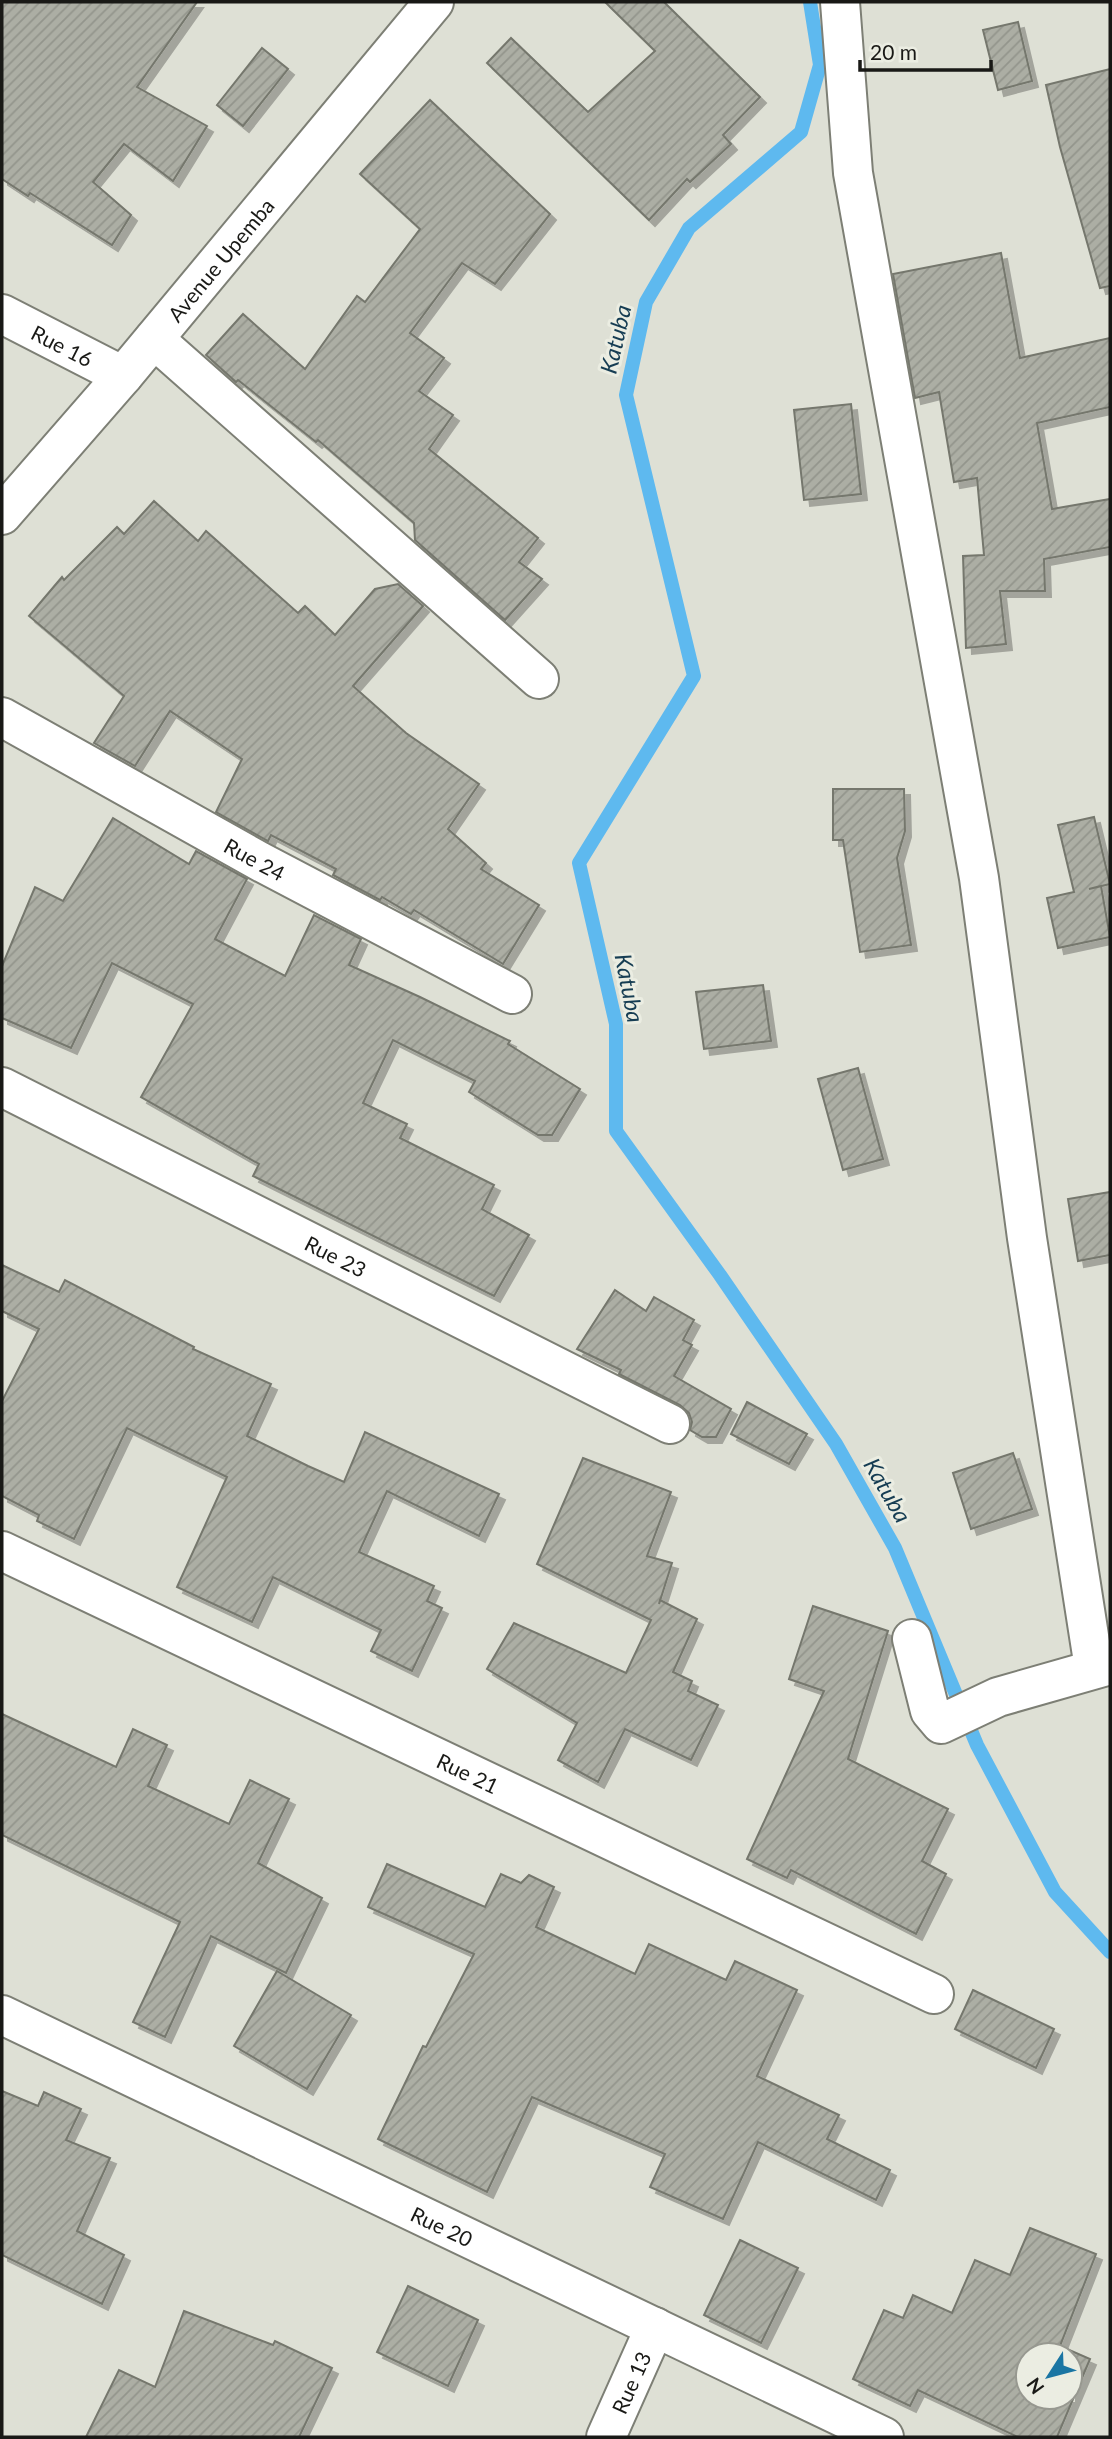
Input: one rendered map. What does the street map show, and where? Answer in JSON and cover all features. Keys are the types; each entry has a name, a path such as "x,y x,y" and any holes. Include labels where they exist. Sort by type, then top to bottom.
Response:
{"street":[{"name":"Avenue Upemba","path":"2,514 123,376 434,2"},
{"path":"840,2 853,173 979,878 1027,1238 1102,1667 998,1697 941,1724 930,1711 912,1639"},
{"name":"Rue 16","path":"2,314 123,376"},
{"path":"154,339 539,679"},
{"name":"Rue 24","path":"2,718 259,862 512,993"},
{"name":"Rue 23","path":"2,1087 670,1424"},
{"name":"Rue 21","path":"2,1550 934,1994"},
{"name":"Rue 20","path":"2,2015 884,2437"},
{"name":"Rue 13","path":"606,2437 655,2327"}],"building":[{"path":"2,2 197,2 137,87 207,126 173,181 124,144 93,182 131,215 112,245 30,193 28,196 2,179"},
{"path":"605,2 664,2 760,97 723,135 731,144 690,182 687,179 649,220 487,63 511,38 588,112 655,51"},
{"path":"1018,22 1032,81 998,90 983,30"},
{"path":"262,48 288,69 243,126 217,105"},
{"path":"1110,69 1110,286 1100,288 1060,147 1046,85"},
{"path":"430,100 550,214 495,284 462,263 410,333 444,358 419,391 453,415 429,449 538,538 519,562 542,579 505,620 415,540 414,523 318,440 316,442 238,380 236,382 206,355 243,314 305,369 357,296 365,302 420,229 360,174"},
{"path":"1001,253 1020,358 1110,338 1110,407 1037,423 1052,509 1110,499 1110,547 1044,559 1045,591 1000,591 1006,644 966,648 963,556 984,555 977,478 954,482 939,392 915,398 893,274"},
{"path":"851,404 861,494 804,500 794,410"},
{"path":"154,501 198,541 206,531 298,613 305,606 335,635 375,589 398,584 423,606 353,686 406,733 479,784 448,829 486,863 481,869 539,905 503,964 414,910 411,914 382,897 380,900 333,875 336,869 271,835 268,841 216,812 242,759 170,711 135,766 94,743 124,696 29,616 62,577 64,580 117,527 124,534"},
{"path":"833,789 904,789 905,831 897,858 911,945 860,952 843,840 833,840"},
{"path":"1094,817 1110,884 1101,886 1110,937 1058,948 1047,898 1074,892 1058,825"},
{"path":"113,818 189,864 196,851 247,879 215,939 285,976 314,915 361,939 349,965 510,1041 508,1044 580,1089 552,1135 538,1135 469,1092 475,1081 393,1040 363,1103 407,1124 400,1138 494,1185 482,1209 529,1235 494,1296 253,1176 259,1164 141,1097 193,1004 112,963 71,1048 2,1018 2,966 35,887 63,901"},
{"path":"763,985 771,1041 704,1049 696,992"},
{"path":"858,1068 883,1159 843,1170 818,1079"},
{"path":"1110,1192 1110,1255 1078,1261 1068,1199"},
{"path":"2,1265 59,1292 65,1280 194,1347 193,1349 271,1384 247,1436 308,1466 344,1482 365,1432 499,1494 479,1536 387,1491 359,1552 434,1586 427,1601 442,1608 412,1671 371,1651 381,1630 273,1577 252,1622 177,1587 227,1477 127,1428 74,1539 37,1521 39,1515 2,1496 2,1401 39,1329 2,1311"},
{"path":"615,1290 646,1311 654,1297 694,1320 683,1340 692,1345 674,1376 731,1409 716,1437 702,1437 690,1430 692,1422 689,1413 680,1405 619,1374 621,1370 577,1349"},
{"path":"747,1402 807,1434 789,1464 731,1434"},
{"path":"1013,1453 1032,1509 971,1529 953,1473"},
{"path":"583,1458 671,1492 647,1556 672,1563 660,1600 697,1619 673,1672 692,1681 688,1691 718,1705 691,1760 625,1729 598,1782 558,1760 577,1723 487,1669 514,1623 626,1673 651,1620 537,1564"},
{"path":"813,1606 888,1631 848,1759 948,1809 922,1861 946,1874 916,1934 791,1870 787,1878 747,1859 824,1691 789,1679"},
{"path":"2,1714 116,1767 133,1729 167,1745 148,1786 229,1824 250,1780 289,1799 258,1863 322,1898 286,1973 211,1936 165,2037 133,2022 180,1922 2,1835"},
{"path":"387,1864 485,1907 501,1874 521,1883 529,1875 554,1887 536,1927 635,1974 649,1944 726,1980 735,1961 797,1990 757,2076 839,2115 827,2139 890,2170 876,2200 758,2142 723,2219 650,2187 665,2154 532,2097 487,2192 378,2139 423,2046 426,2047 474,1954 368,1907"},
{"path":"277,1971 351,2015 307,2089 234,2046"},
{"path":"973,1990 1054,2029 1036,2068 955,2029"},
{"path":"2,2091 38,2106 44,2092 81,2109 66,2140 110,2158 77,2231 124,2255 102,2304 2,2255"},
{"path":"1030,2228 1096,2254 1062,2341 1014,2341 1014,2411 1068,2411 1057,2437 1018,2437 918,2390 910,2406 853,2379 884,2310 903,2318 913,2295 952,2313 975,2260 1010,2275"},
{"path":"740,2240 798,2268 761,2343 704,2315"},
{"path":"408,2286 478,2320 448,2386 377,2352"},
{"path":"184,2311 273,2345 275,2341 332,2368 299,2437 86,2437 119,2370 155,2387"},
{"path":"1084,2356 1090,2359 1084,2373"}],"waterway":[{"name":"Katuba","path":"810,2 820,65 801,132 689,228 646,302 626,395 694,676 579,863 616,1024 616,1131 720,1275 836,1444 895,1548 977,1745 1055,1892 1110,1952"}]}
